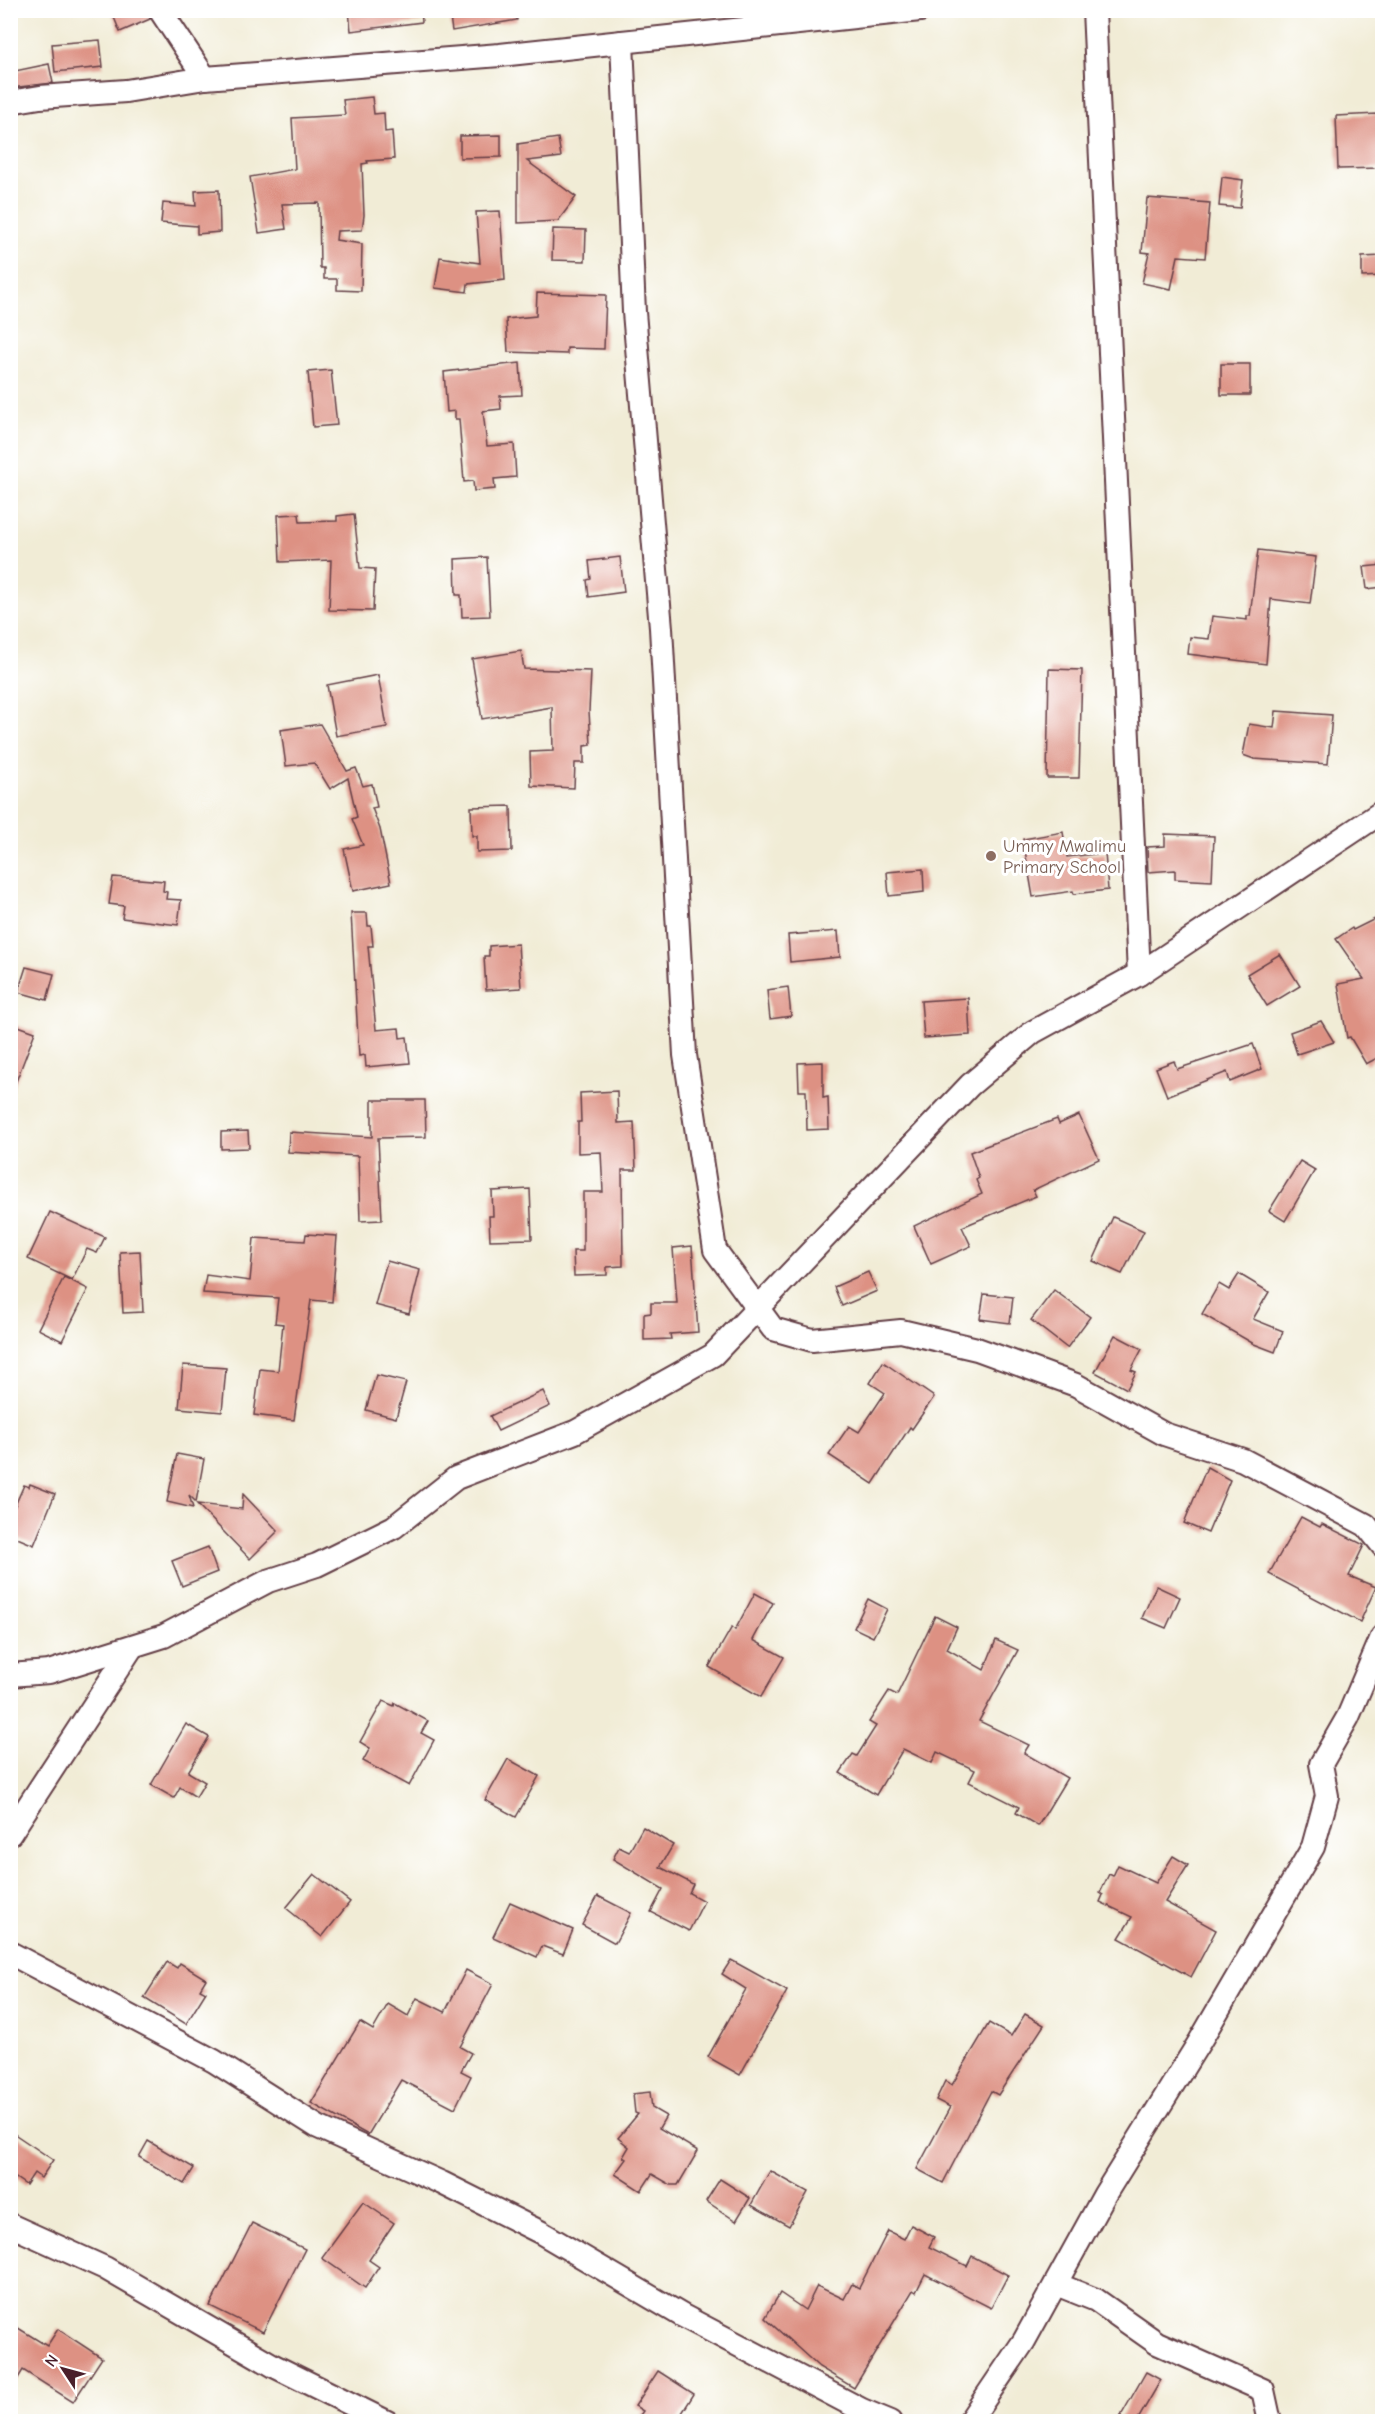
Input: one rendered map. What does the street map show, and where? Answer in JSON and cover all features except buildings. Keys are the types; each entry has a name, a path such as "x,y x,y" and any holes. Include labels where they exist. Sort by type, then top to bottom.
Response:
{"street":[{"path":"160,10 205,78"},
{"path":"10,102 40,96 59,97 126,91 205,78 320,71 920,10"},
{"path":"1094,10 1138,974"},
{"path":"622,42 634,312 661,628 685,1055 715,1250 773,1329 812,1340 901,1331 977,1349 1076,1385 1164,1434 1243,1460 1366,1525 1383,1545"},
{"path":"10,1675 49,1672 164,1636 268,1581 317,1565 394,1527 456,1478 575,1432 713,1355 970,1085 1033,1032 1138,974 1383,812"},
{"path":"969,2421 1024,2341 1105,2194 1200,2041 1313,1847 1327,1796 1321,1764 1348,1717 1383,1637"},
{"path":"10,1834 132,1647"},
{"path":"10,1953 214,2061 318,2127 442,2183 540,2232 682,2316 862,2410 891,2421"},
{"path":"10,2225 105,2268 274,2366 387,2421"},
{"path":"1056,2284 1095,2300 1157,2343 1263,2390 1270,2421"}],"place":[{"name":"Ummy Mwalimu Primary School","path":"991,856"}]}
